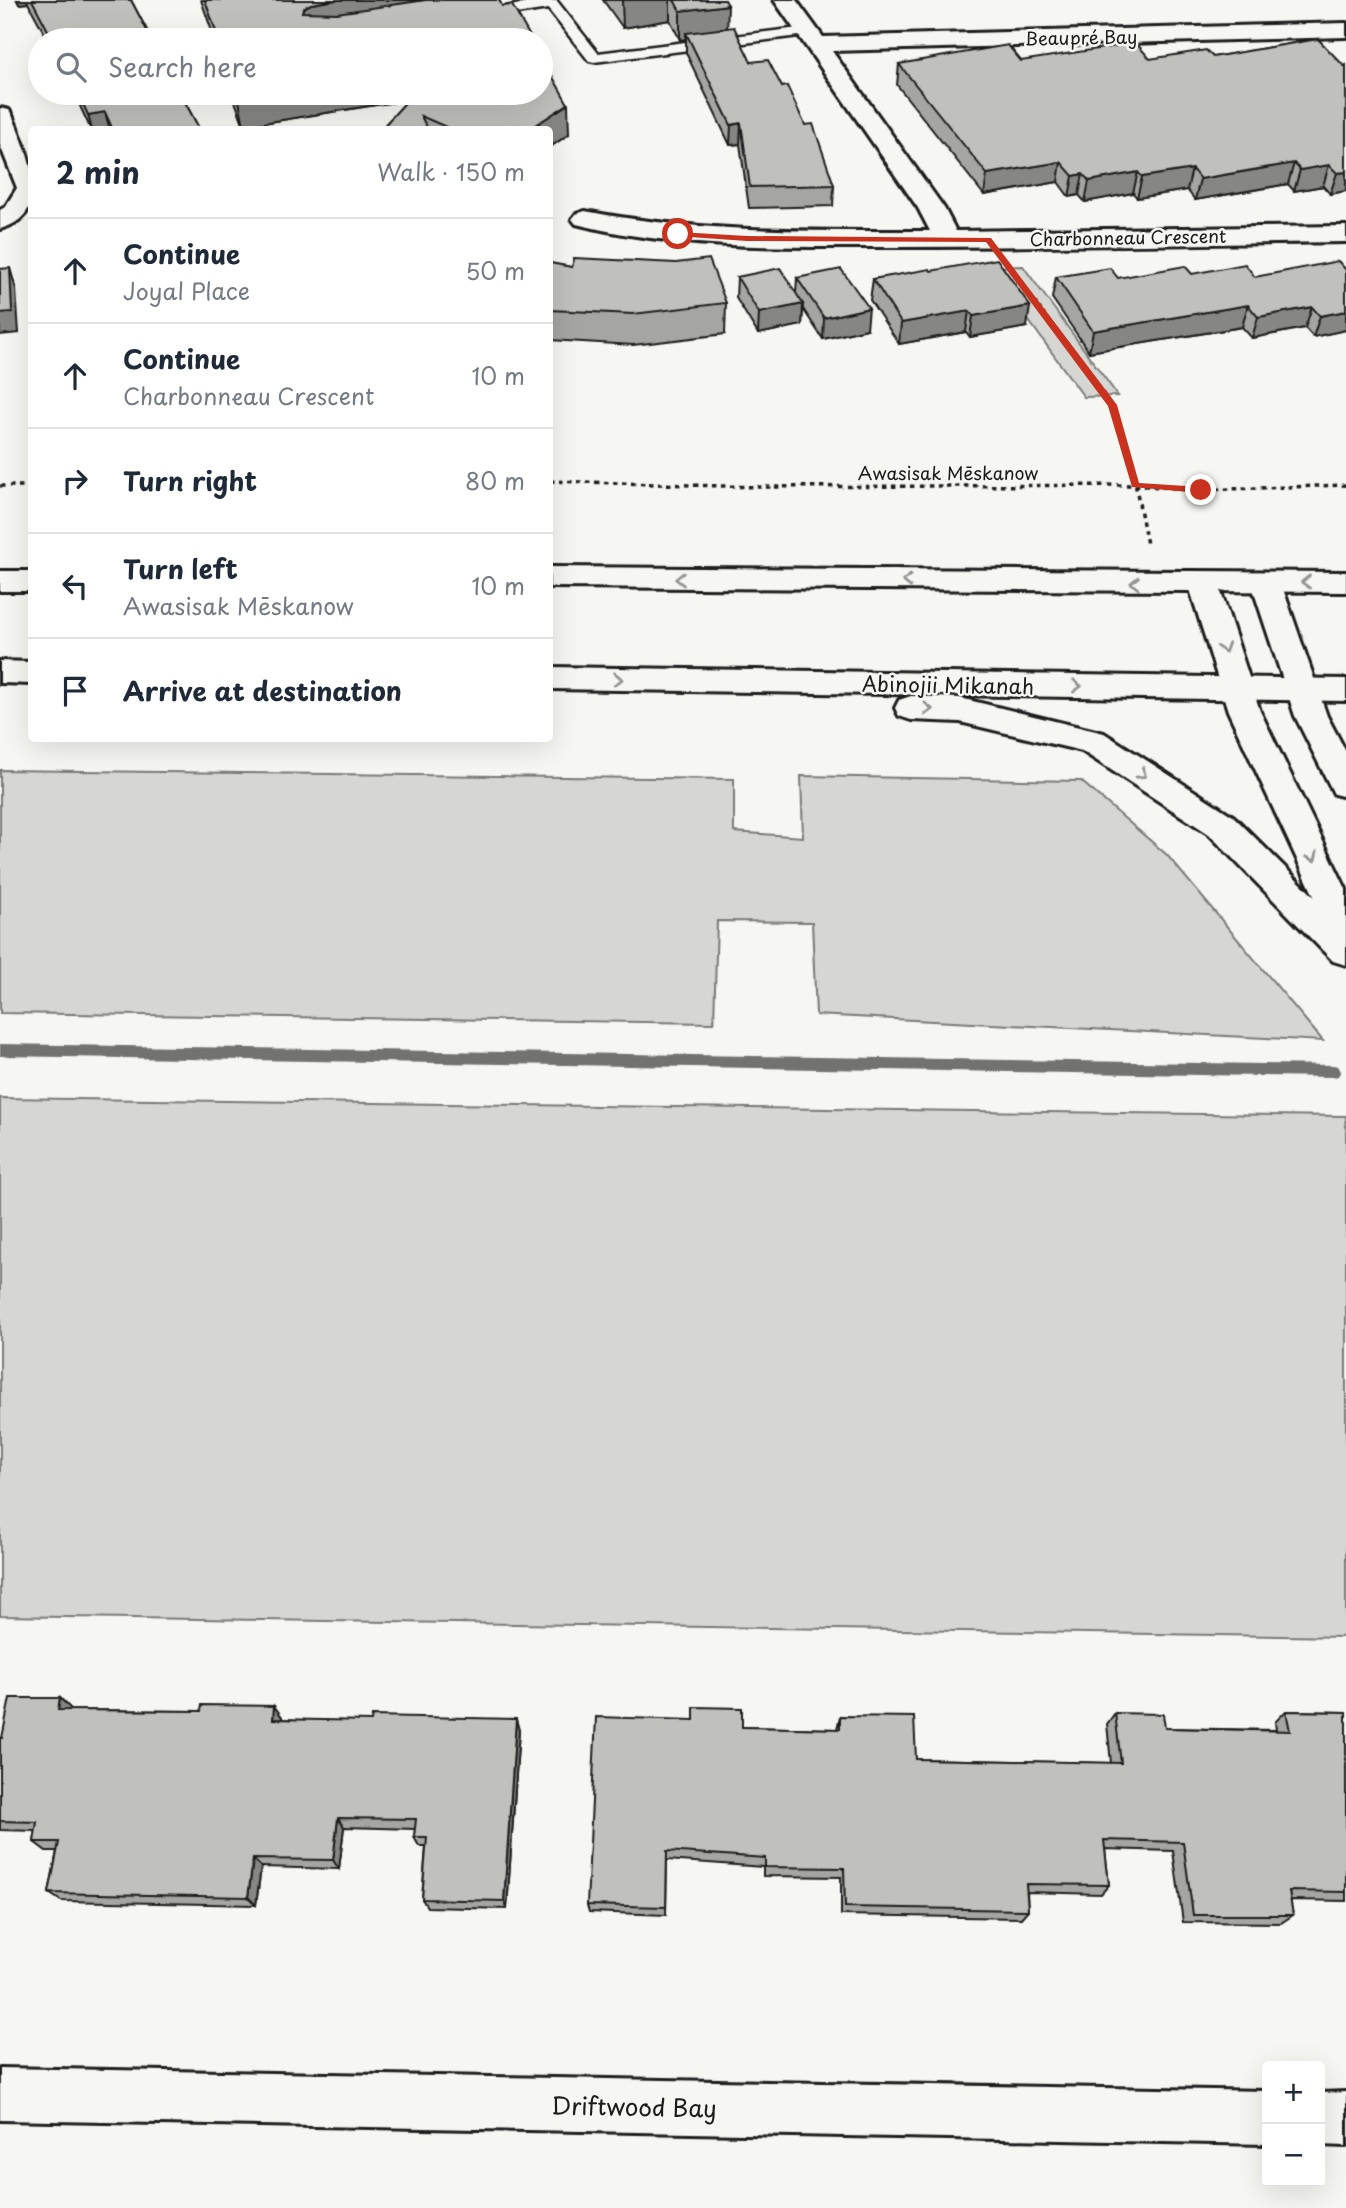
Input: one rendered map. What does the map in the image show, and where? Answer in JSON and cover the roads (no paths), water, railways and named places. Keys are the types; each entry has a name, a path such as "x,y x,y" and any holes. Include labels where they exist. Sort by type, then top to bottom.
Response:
{"street":[{"path":"785,0 931,208 947,240"},
{"name":"Beaupré Bay","path":"811,37 1346,30"},
{"path":"0,115 28,183"},
{"path":"0,221 15,212 28,191"},
{"name":"Charbonneau Crescent","path":"585,219 678,234 747,239 947,240 1346,234"},
{"path":"553,578 1346,582"},
{"path":"0,581 28,581"},
{"path":"1203,583 1246,716 1346,926"},
{"path":"1266,583 1311,716 1346,785"},
{"path":"0,673 28,673"},
{"name":"Abinojii Mikanah","path":"553,678 1346,690"},
{"path":"715,681 874,706 960,710 1093,741 1221,825 1346,951"},
{"name":"Driftwood Bay","path":"0,2094 1262,2118"},
{"path":"1325,2119 1346,2119"}],"lane":[{"path":"473,16 550,2 594,58 811,37"}],"waterway":[{"path":"0,1050 1333,1071"}]}
